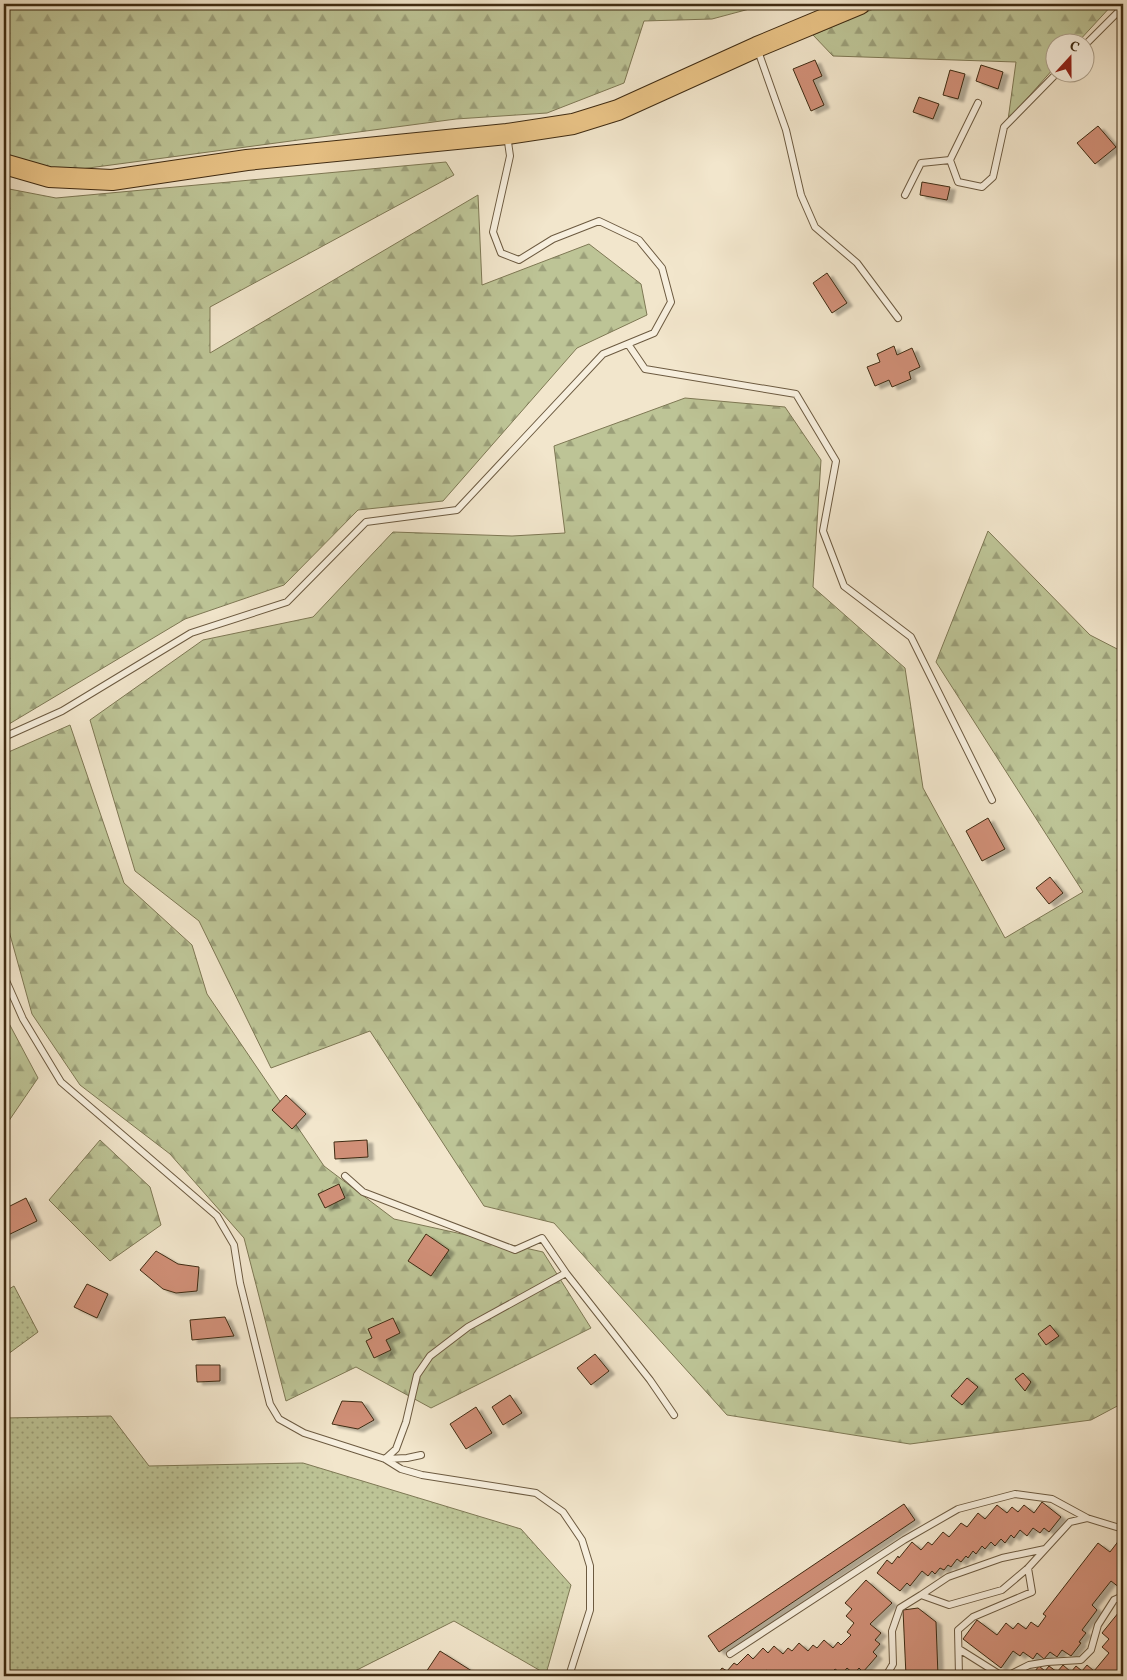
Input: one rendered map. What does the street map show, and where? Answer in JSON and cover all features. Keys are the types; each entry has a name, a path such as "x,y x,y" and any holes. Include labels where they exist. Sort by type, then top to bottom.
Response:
{"main road":[{"path":"4,164 49,177 112,180 247,160 507,134 573,124 618,110 757,47 860,4"}],"lane":[{"path":"1094,36 1123,7"},
{"path":"757,47 786,130 801,195 814,227 857,263 898,318"},
{"path":"978,103 950,160 958,182 982,187 993,177 1004,127 1048,82"},
{"path":"4,737 62,711 191,633 287,602 366,522 457,510 603,354 654,334 671,302 662,268 639,240 599,221 553,239 520,260 501,253 493,232 510,156 507,134"},
{"path":"905,195 921,163 950,160"},
{"path":"628,344 645,369 796,394 836,461 823,531 844,586 911,637 992,800"},
{"path":"4,976 23,1019 61,1082 216,1216 234,1245 240,1283 270,1404 279,1419 304,1433 385,1459 401,1469 422,1476 536,1493 563,1512 582,1540 590,1566 590,1610 569,1676"},
{"path":"345,1176 363,1192 516,1250 542,1238 566,1273 650,1380 674,1415"},
{"path":"385,1459 396,1449 406,1422 416,1376 430,1356 468,1327 566,1273"},
{"path":"385,1459 407,1458 420,1454"},
{"path":"730,1654 904,1540 958,1509 1015,1494 1052,1499 1087,1518 1123,1529"},
{"path":"922,1595 949,1605 1002,1590 1028,1568 1070,1522 1087,1518"},
{"path":"886,1676 894,1664 892,1631 900,1608 948,1577 1002,1558 1045,1549"},
{"path":"959,1676 958,1630 973,1617 1032,1592 1028,1568"},
{"path":"1007,1676 1029,1665 1081,1660 1091,1650 1098,1625 1114,1600 1123,1596"},
{"path":"959,1649 1002,1676"}],"green space":[{"path":"4,4 768,4 712,19 644,21 624,83 547,113 456,119 66,171 4,155"},
{"path":"885,4 1113,4 1087,32 1044,32 1044,79 1008,120 1016,62 833,56 813,35"},
{"path":"446,162 454,175 210,307 210,353 478,195 482,285 589,244 641,284 647,315 577,348 443,501 358,510 284,585 185,619 4,727 4,188 56,198"},
{"path":"685,398 785,407 821,460 813,587 905,668 923,788 1005,938 1083,892 936,662 988,531 1090,635 1123,652 1123,1403 1091,1420 910,1444 727,1415 554,1223 484,1206 370,1031 271,1068 199,921 135,871 90,720 203,640 313,617 393,532 512,536 565,533 554,446"},
{"path":"70,725 124,883 192,945 207,994 324,1166 394,1219 543,1252 591,1328 431,1408 356,1367 286,1401 244,1238 170,1154 80,1085 32,1014 4,913 4,754"},
{"path":"4,1014 38,1078 4,1128"},
{"path":"100,1140 150,1187 161,1225 110,1261 49,1200"},
{"path":"14,1286 38,1332 4,1357 4,1292"},
{"path":"111,1416 149,1466 303,1463 521,1529 571,1585 546,1674 454,1621 345,1676 4,1676 4,1418"}],"building":[{"path":"815,60 822,76 813,80 824,105 811,111 793,69"},
{"path":"981,65 1003,72 998,89 976,81"},
{"path":"950,70 965,74 958,99 943,95"},
{"path":"919,97 939,104 933,119 913,112"},
{"path":"1098,126 1116,147 1095,164 1077,143"},
{"path":"922,182 950,187 947,200 920,195"},
{"path":"827,273 847,303 832,313 813,283"},
{"path":"894,346 897,355 912,348 920,367 909,372 911,379 892,387 889,380 875,386 867,367 880,362 877,354"},
{"path":"988,818 1005,849 982,861 966,831"},
{"path":"1050,877 1063,893 1049,904 1036,888"},
{"path":"286,1095 306,1114 292,1129 272,1110"},
{"path":"367,1140 368,1157 335,1159 334,1142"},
{"path":"339,1184 345,1198 325,1208 318,1194"},
{"path":"26,1198 37,1221 4,1237 4,1209"},
{"path":"426,1234 449,1250 431,1276 408,1261"},
{"path":"156,1251 178,1264 199,1267 197,1291 176,1293 163,1289 140,1270"},
{"path":"87,1284 108,1294 97,1318 74,1307"},
{"path":"225,1317 234,1336 192,1340 190,1320"},
{"path":"393,1318 400,1333 386,1340 391,1350 374,1358 366,1341 372,1338 368,1329"},
{"path":"1050,1325 1059,1336 1046,1345 1038,1334"},
{"path":"595,1354 609,1371 591,1385 577,1368"},
{"path":"196,1365 220,1365 220,1381 197,1382"},
{"path":"1023,1373 1031,1382 1025,1391 1015,1379"},
{"path":"967,1378 978,1387 962,1405 951,1396"},
{"path":"510,1395 522,1413 503,1425 492,1407"},
{"path":"342,1401 362,1402 374,1420 358,1429 332,1424"},
{"path":"476,1407 492,1433 466,1449 450,1424"},
{"path":"1042,1502 1061,1517 1049,1532 1044,1528 1040,1533 1033,1528 1027,1536 1020,1530 1014,1538 1011,1535 1005,1543 1001,1539 995,1546 991,1542 985,1549 982,1546 976,1554 973,1551 968,1558 966,1556 961,1562 957,1559 951,1567 948,1565 944,1570 940,1568 935,1574 932,1571 928,1576 922,1571 910,1586 907,1583 900,1591 877,1573 887,1560 892,1564 898,1556 899,1558 912,1542 921,1550 928,1542 932,1545 943,1532 949,1537 961,1523 967,1527 978,1513 985,1519 997,1505 1007,1513 1012,1507 1018,1512 1024,1505 1034,1513"},
{"path":"904,1504 915,1520 719,1652 708,1636"},
{"path":"1123,1535 1123,1584 1120,1588 1111,1581 1092,1605 1097,1610 1082,1630 1086,1633 1071,1656 1062,1650 1057,1657 1050,1652 1044,1659 1037,1653 1033,1659 1023,1652 1020,1656 1013,1651 1001,1668 963,1639 977,1620 997,1635 1006,1623 1013,1629 1018,1623 1026,1629 1031,1622 1038,1627 1046,1616 1043,1614 1098,1543 1110,1552"},
{"path":"866,1580 892,1603 870,1624 881,1633 875,1640 880,1644 873,1652 877,1656 863,1672 859,1668 854,1674 847,1668 842,1674 835,1669 828,1676 823,1676 818,1672 815,1675 811,1671 806,1676 798,1673 795,1676 790,1676 787,1673 784,1676 774,1676 766,1670 761,1676 709,1676 715,1670 718,1673 722,1668 727,1671 734,1663 737,1665 748,1654 753,1659 763,1648 768,1653 774,1646 783,1654 788,1648 792,1651 799,1643 808,1651 813,1645 817,1648 824,1640 833,1648 838,1642 841,1645 851,1635 847,1632 854,1623 846,1616 852,1609 845,1603"},
{"path":"1123,1607 1123,1676 1031,1676 1039,1666 1045,1671 1049,1666 1057,1672 1063,1665 1071,1672 1076,1666 1082,1671 1087,1665 1094,1671 1109,1653 1102,1647 1109,1639 1102,1633"},
{"path":"918,1608 936,1622 938,1676 906,1676 903,1610"},
{"path":"440,1651 475,1673 473,1676 433,1676 426,1672"}]}
